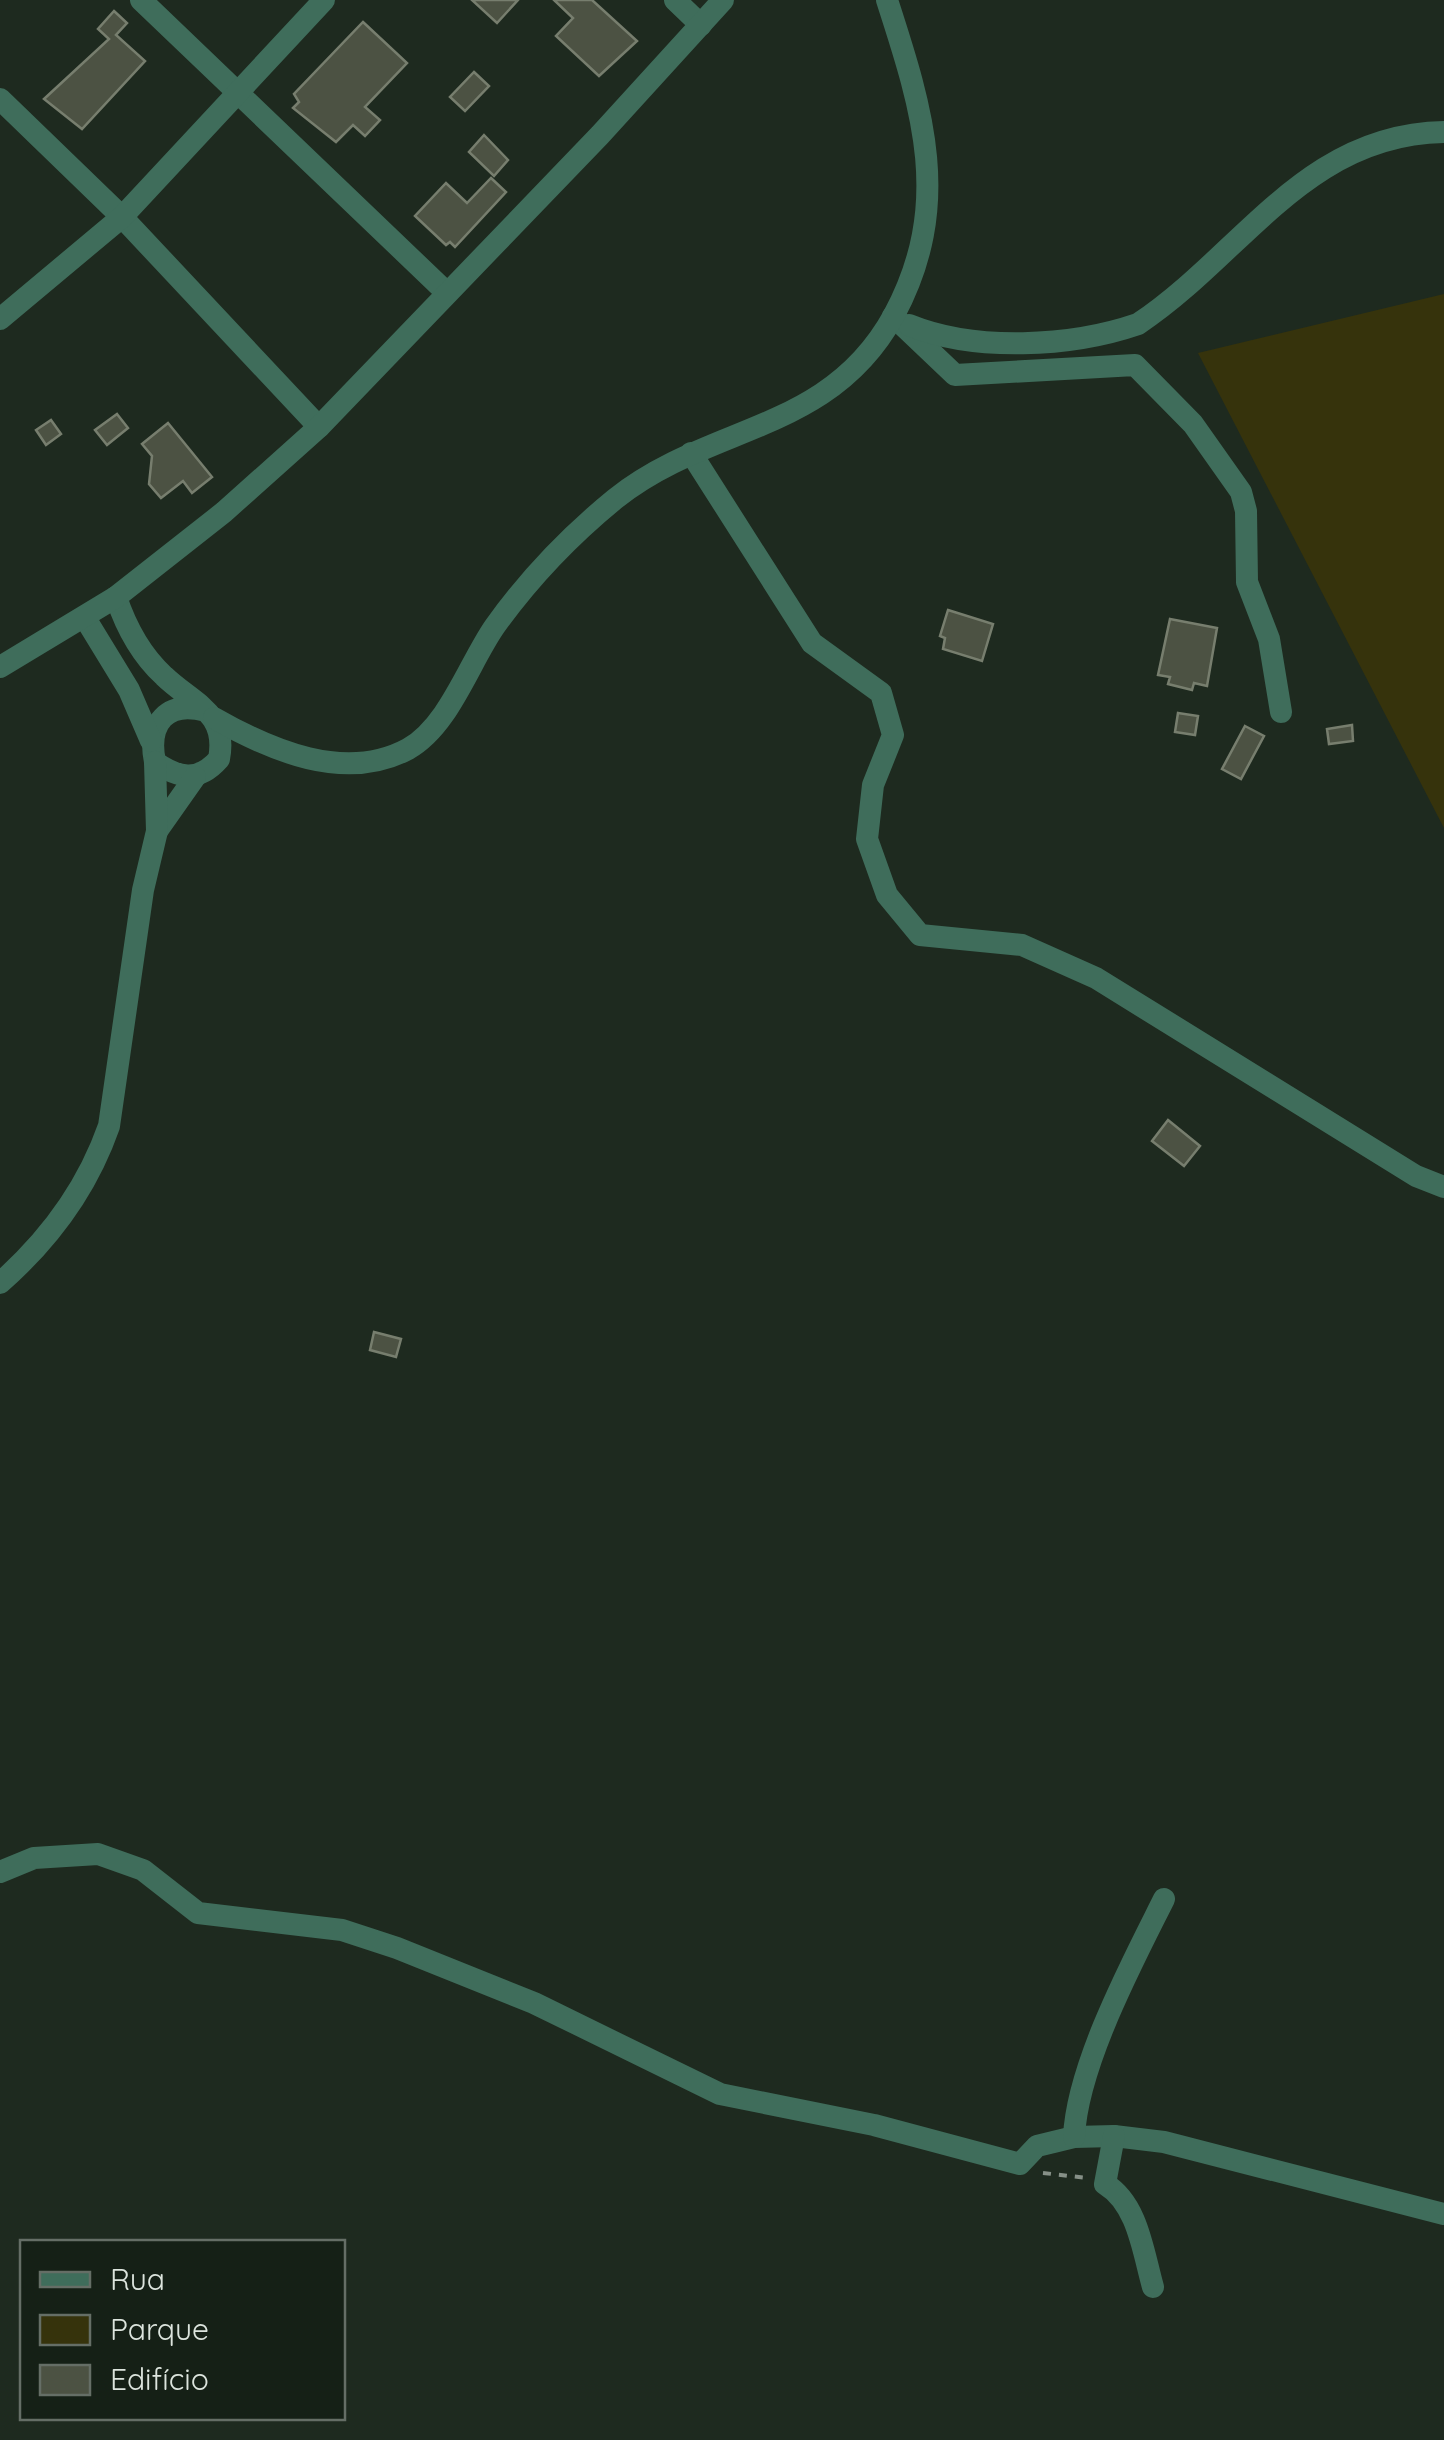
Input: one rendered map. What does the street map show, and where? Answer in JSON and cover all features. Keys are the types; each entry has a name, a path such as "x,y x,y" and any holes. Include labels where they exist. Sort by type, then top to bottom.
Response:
{"street":[{"path":"140,0 240,91 446,293"},
{"path":"0,319 122,217 324,0"},
{"path":"675,0 701,24"},
{"path":"0,667 86,618 116,596 224,512 320,427 723,0"},
{"path":"153,751 166,712 186,706 269,747 317,759 361,763 410,748 441,714 495,626 582,528 618,497 691,453 775,421 822,397 852,372 893,316 918,257 929,208 929,176 913,81 888,0"},
{"path":"0,100 122,217 320,427"},
{"path":"893,316 936,335 960,340 1036,341 1113,333 1160,310 1246,228 1332,161 1366,146 1444,132"},
{"path":"893,316 955,375 1134,365 1154,383 1194,424 1241,492 1246,511 1247,582 1269,639 1281,712"},
{"path":"691,453 812,643 882,693 892,736 873,784 867,839 887,895 920,936 1022,945 1096,978 1416,1176 1444,1187"},
{"path":"116,596 138,645 162,675 210,715 223,738 218,760"},
{"path":"0,1282 32,1254 65,1212 98,1158 109,1126 144,890 157,830 153,751 129,690 86,618"},
{"path":"157,830 194,777 218,760 269,747"},
{"path":"153,751 175,776 194,777"},
{"path":"0,1872 34,1858 98,1854 142,1870 198,1913 342,1930 397,1948 534,2003 720,2094 874,2125 1020,2164 1037,2146 1074,2137 1114,2136 1164,2142 1444,2214"},
{"path":"1074,2137 1076,2107 1126,1974 1164,1899"},
{"path":"1114,2136 1105,2184 1119,2192 1130,2210 1153,2288"}],"path":[{"path":"1020,2164 1045,2174 1105,2184"}],"green space":[{"path":"1444,294 1444,828 1198,353"}],"building":[{"path":"472,0 518,0 497,23"},
{"path":"554,0 592,0 637,41 599,76 556,36 573,18"},
{"path":"114,11 127,23 116,35 145,61 82,129 44,99 109,39 98,29"},
{"path":"363,22 407,63 365,107 380,120 365,136 353,125 336,142 293,108 299,102 294,94"},
{"path":"474,72 489,86 465,111 450,97"},
{"path":"484,135 508,160 494,176 469,152"},
{"path":"491,178 506,192 455,247 450,242 446,245 415,216 446,183 467,203"},
{"path":"117,414 128,428 107,445 95,430"},
{"path":"51,420 61,434 46,445 36,430"},
{"path":"168,423 212,477 192,493 183,481 161,498 149,484 152,456 142,444"},
{"path":"948,610 993,624 982,661 943,649 945,638 940,636"},
{"path":"1170,619 1217,628 1207,686 1194,683 1192,690 1168,684 1170,677 1158,675"},
{"path":"1178,713 1198,716 1195,735 1175,732"},
{"path":"1352,725 1353,741 1329,744 1327,729"},
{"path":"1245,726 1264,736 1241,779 1222,769"},
{"path":"1168,1120 1200,1146 1184,1166 1152,1141"},
{"path":"374,1332 401,1339 396,1357 370,1350"}]}
